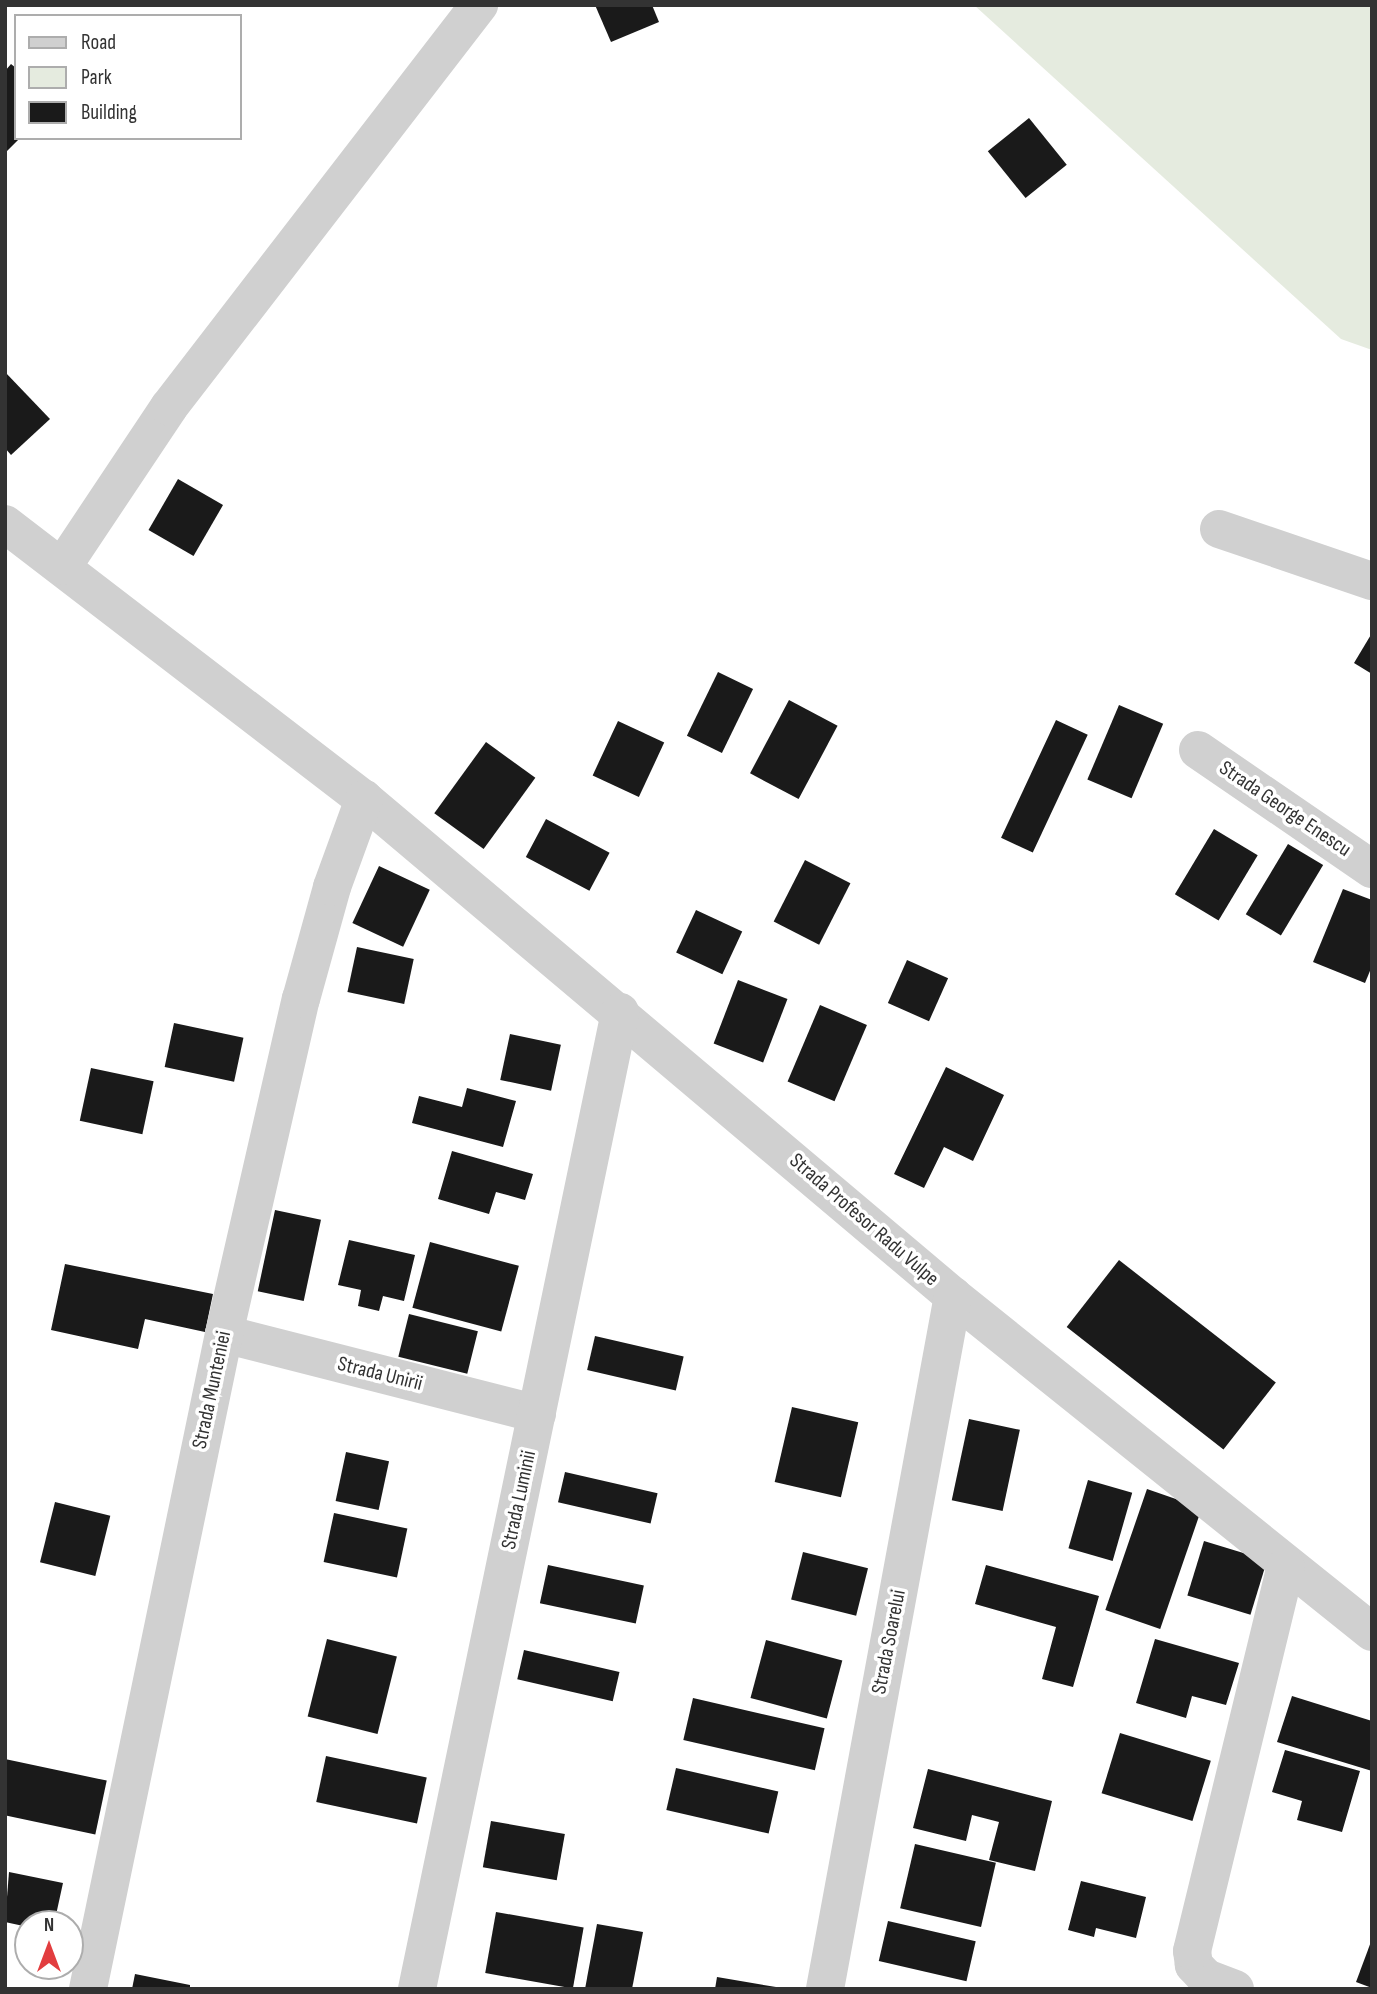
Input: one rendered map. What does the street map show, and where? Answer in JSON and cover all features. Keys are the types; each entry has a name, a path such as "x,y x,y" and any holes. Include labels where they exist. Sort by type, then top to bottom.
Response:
{"street":[{"path":"63,566 169,407 479,5"},
{"name":"Strada Profesor Radu Vulpe","path":"5,524 364,799 620,1012 953,1296 1286,1566 1372,1632"},
{"path":"1219,529 1372,581"},
{"name":"Strada George Enescu","path":"1198,750 1372,869"},
{"name":"Strada Munteniei","path":"88,1989 224,1334 301,999 332,887 364,799"},
{"name":"Strada Luminii","path":"417,1989 620,1012"},
{"name":"Strada Soarelui","path":"825,1989 953,1296"},
{"name":"Strada Unirii","path":"224,1334 537,1414"},
{"path":"1235,1989 1206,1978 1194,1965 1192,1951 1286,1566"}],"green space":[{"path":"974,5 1372,5 1372,350 1341,339"}],"building":[{"path":"595,5 652,5 659,22 611,42"},
{"path":"11,64 14,66 14,140 18,140 5,153 5,71"},
{"path":"1029,118 1067,165 1026,198 988,151"},
{"path":"5,372 50,419 11,455 5,448"},
{"path":"178,479 223,505 194,556 149,530"},
{"path":"1372,633 1372,674 1354,663"},
{"path":"718,672 753,689 722,753 687,736"},
{"path":"789,700 838,726 799,799 750,773"},
{"path":"1119,705 1163,724 1132,798 1087,780"},
{"path":"1056,720 1088,735 1033,853 1001,838"},
{"path":"618,721 664,743 639,797 593,775"},
{"path":"486,742 535,778 484,849 434,813"},
{"path":"546,819 610,853 589,891 526,857"},
{"path":"1214,829 1258,855 1219,920 1175,894"},
{"path":"1288,844 1323,865 1281,935 1246,914"},
{"path":"805,860 850,883 819,945 774,921"},
{"path":"379,866 430,890 403,947 352,923"},
{"path":"1343,889 1372,900 1372,966 1365,983 1313,962"},
{"path":"696,910 742,932 722,974 676,953"},
{"path":"357,947 414,959 404,1004 347,992"},
{"path":"907,960 948,978 929,1021 888,1003"},
{"path":"738,980 787,999 763,1062 714,1043"},
{"path":"820,1005 867,1025 835,1101 788,1081"},
{"path":"174,1023 243,1038 234,1082 165,1067"},
{"path":"510,1034 561,1045 551,1091 500,1080"},
{"path":"946,1067 1004,1095 973,1161 944,1147 924,1188 894,1174"},
{"path":"91,1068 154,1081 142,1134 80,1121"},
{"path":"467,1088 516,1101 503,1147 412,1123 419,1096 462,1107"},
{"path":"452,1151 533,1174 525,1200 496,1192 489,1214 438,1199"},
{"path":"275,1210 321,1220 304,1301 258,1291"},
{"path":"349,1240 415,1255 404,1301 383,1296 379,1311 358,1306 361,1290 338,1285"},
{"path":"430,1242 519,1266 501,1331 412,1308"},
{"path":"1119,1260 1276,1383 1223,1449 1067,1327"},
{"path":"65,1264 213,1294 205,1332 145,1319 138,1349 51,1330"},
{"path":"409,1314 478,1331 467,1374 398,1357"},
{"path":"595,1336 684,1356 676,1391 587,1370"},
{"path":"792,1407 858,1422 841,1497 775,1482"},
{"path":"969,1419 1020,1430 1003,1511 952,1500"},
{"path":"346,1452 389,1461 379,1510 336,1501"},
{"path":"565,1472 658,1493 651,1524 558,1502"},
{"path":"1088,1480 1132,1493 1113,1561 1068,1548"},
{"path":"1147,1489 1202,1508 1160,1629 1105,1610"},
{"path":"55,1502 110,1516 95,1576 40,1562"},
{"path":"334,1513 407,1529 397,1578 324,1562"},
{"path":"1204,1541 1267,1560 1250,1615 1187,1596"},
{"path":"803,1552 868,1568 856,1616 791,1600"},
{"path":"548,1565 644,1585 636,1624 540,1603"},
{"path":"986,1565 1099,1596 1073,1687 1042,1679 1056,1627 975,1604"},
{"path":"327,1639 397,1656 378,1734 308,1717"},
{"path":"1155,1639 1239,1663 1226,1705 1192,1696 1186,1718 1136,1703"},
{"path":"766,1640 842,1660 827,1718 750,1698"},
{"path":"524,1650 619,1672 613,1701 517,1679"},
{"path":"1292,1696 1372,1721 1372,1771 1277,1742"},
{"path":"693,1698 825,1728 815,1770 683,1740"},
{"path":"1120,1733 1211,1761 1192,1821 1102,1793"},
{"path":"1285,1750 1360,1771 1342,1832 1297,1820 1302,1801 1272,1792"},
{"path":"326,1756 427,1777 417,1823 316,1802"},
{"path":"5,1759 107,1781 95,1834 5,1815"},
{"path":"676,1768 778,1792 769,1834 666,1810"},
{"path":"928,1769 1052,1801 1035,1871 989,1860 999,1822 972,1815 966,1841 913,1828"},
{"path":"491,1821 565,1834 557,1880 483,1867"},
{"path":"915,1844 996,1863 981,1927 900,1908"},
{"path":"9,1872 63,1883 57,1910 14,1910 14,1924 5,1922"},
{"path":"1081,1881 1146,1897 1136,1938 1096,1928 1094,1937 1068,1930"},
{"path":"496,1912 584,1927 573,1989 485,1973"},
{"path":"888,1921 976,1941 966,1981 879,1961"},
{"path":"597,1924 643,1932 632,1989 585,1989"},
{"path":"1372,1939 1372,1988 1356,1982"},
{"path":"135,1974 190,1985 190,1989 132,1989"},
{"path":"717,1977 776,1987 776,1989 715,1989"}]}
